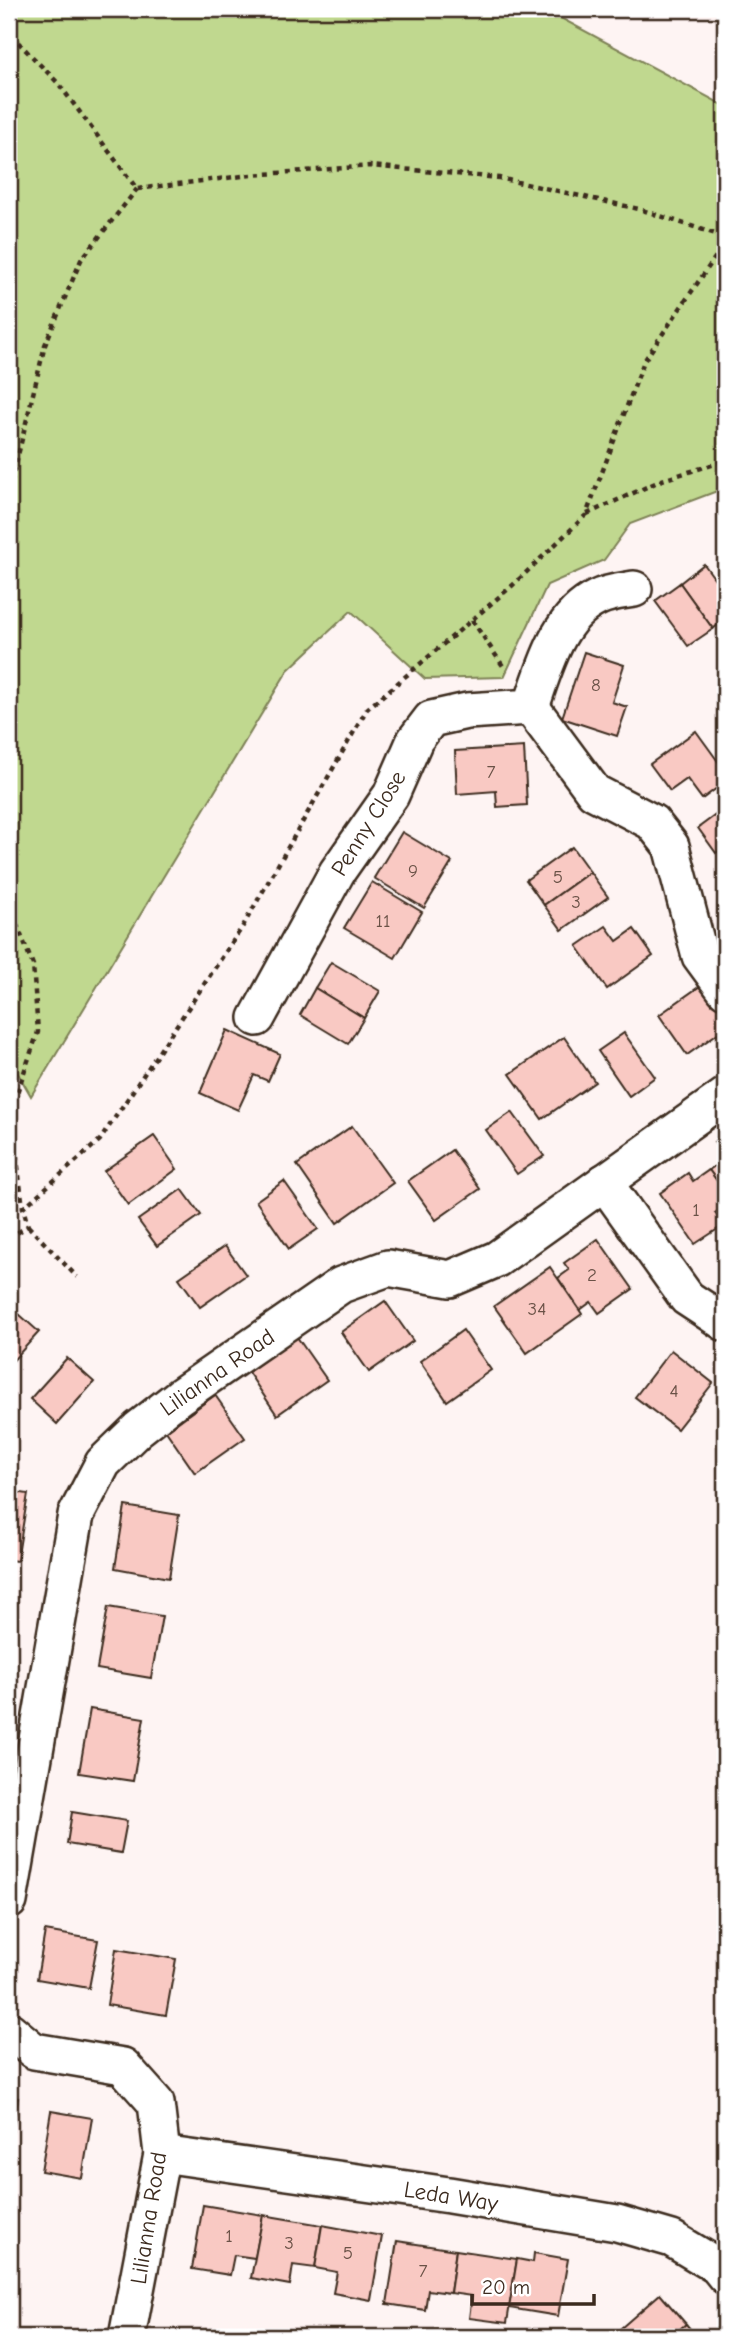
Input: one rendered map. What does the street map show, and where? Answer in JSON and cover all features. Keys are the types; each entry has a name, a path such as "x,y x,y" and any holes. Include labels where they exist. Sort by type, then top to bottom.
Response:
{"street":[{"path":"634,589 599,597 573,613 549,657 531,707 594,792 652,822 671,846 700,956 725,990"},
{"name":"Penny Close","path":"257,1018 337,872 391,795 415,740 431,719 467,711 531,707"},
{"name":"Lilianna Road","path":"9,1901 76,1516 103,1463 180,1396 341,1285 388,1268 450,1279 498,1259 725,1096"},
{"path":"604,1182 687,1298 725,1323"},
{"name":"Lilianna Road","path":"9,2030 34,2051 123,2067 156,2103 162,2154 127,2337"},
{"name":"Leda Way","path":"162,2154 449,2195 617,2223 672,2239 717,2266 725,2276"}],"path":[{"path":"9,25 13,37 58,83 137,188"},
{"path":"9,492 50,332 81,260 137,188 251,175 370,166 499,178 639,209 725,237"},
{"path":"586,515 662,480 725,461"},
{"path":"9,905 33,965 38,1032 11,1110 23,1208"},
{"path":"28,1226 78,1277"}],"green space":[{"path":"9,9 544,9 725,106 725,488 630,524 604,560 547,585 504,677 425,679 351,611 288,670 31,1096 9,1058"}],"building":[{"path":"704,564 725,593 725,619 713,629 680,583"},
{"path":"680,583 713,629 688,646 655,601"},
{"path":"584,652 624,665 612,702 627,707 617,736 562,718"},
{"path":"696,731 725,771 725,782 702,799 687,779 670,791 650,764"},
{"path":"524,747 527,805 497,807 496,791 457,794 455,751"},
{"path":"725,808 725,846 716,853 698,828"},
{"path":"402,832 452,862 424,908 374,878"},
{"path":"572,847 590,872 544,905 526,880"},
{"path":"590,872 608,897 562,930 544,905"},
{"path":"372,882 422,912 395,958 344,928"},
{"path":"606,926 617,941 634,929 653,956 607,989 577,946"},
{"path":"331,962 380,991 364,1018 315,988"},
{"path":"703,984 725,1015 725,1028 687,1055 659,1015"},
{"path":"315,988 364,1018 348,1044 300,1015"},
{"path":"227,1030 280,1054 268,1081 254,1075 238,1110 200,1093"},
{"path":"624,1033 655,1077 629,1096 598,1051"},
{"path":"564,1037 595,1082 542,1119 510,1074"},
{"path":"512,1112 544,1156 517,1174 486,1130"},
{"path":"352,1126 393,1183 337,1223 297,1165"},
{"path":"725,1134 725,1158 714,1142"},
{"path":"154,1136 177,1169 128,1205 104,1171"},
{"path":"452,1150 480,1189 436,1220 408,1181"},
{"path":"725,1159 725,1192 709,1170"},
{"path":"709,1170 725,1192 725,1206 715,1213 724,1225 695,1244 660,1193 688,1173 693,1181"},
{"path":"284,1181 318,1229 289,1249 256,1201"},
{"path":"182,1189 201,1215 157,1246 138,1220"},
{"path":"598,1239 633,1289 599,1313 591,1302 580,1310 558,1278 569,1270 564,1263"},
{"path":"225,1246 246,1275 200,1307 179,1278"},
{"path":"550,1267 582,1314 527,1353 494,1306"},
{"path":"385,1301 413,1341 369,1372 341,1332"},
{"path":"9,1305 39,1332 9,1365"},
{"path":"463,1330 491,1370 447,1401 420,1361"},
{"path":"297,1337 327,1380 277,1415 248,1372"},
{"path":"671,1350 713,1383 677,1429 635,1397"},
{"path":"67,1358 94,1382 57,1424 30,1399"},
{"path":"215,1395 245,1438 195,1473 166,1431"},
{"path":"9,1491 28,1494 17,1561 9,1560"},
{"path":"125,1506 179,1515 169,1578 115,1568"},
{"path":"108,1607 162,1616 151,1678 97,1669"},
{"path":"90,1709 144,1718 133,1781 79,1773"},
{"path":"72,1812 127,1821 121,1853 67,1844"},
{"path":"45,1931 98,1940 89,1988 37,1979"},
{"path":"116,1949 176,1959 166,2015 107,2005"},
{"path":"9,2096 18,2098 9,2150"},
{"path":"51,2111 92,2118 82,2178 41,2171"},
{"path":"203,2205 263,2215 255,2258 234,2255 230,2275 192,2269"},
{"path":"263,2215 322,2225 315,2268 293,2265 290,2285 251,2278"},
{"path":"322,2225 382,2236 371,2300 333,2293 337,2272 315,2268"},
{"path":"397,2241 456,2250 450,2293 428,2290 425,2310 387,2304"},
{"path":"456,2250 517,2259 507,2323 469,2318 472,2296 450,2293"},
{"path":"534,2253 568,2259 558,2316 509,2308 517,2259 533,2262"},
{"path":"660,2294 686,2324 671,2337 613,2335"},
{"path":"686,2324 697,2337 671,2337"}]}
